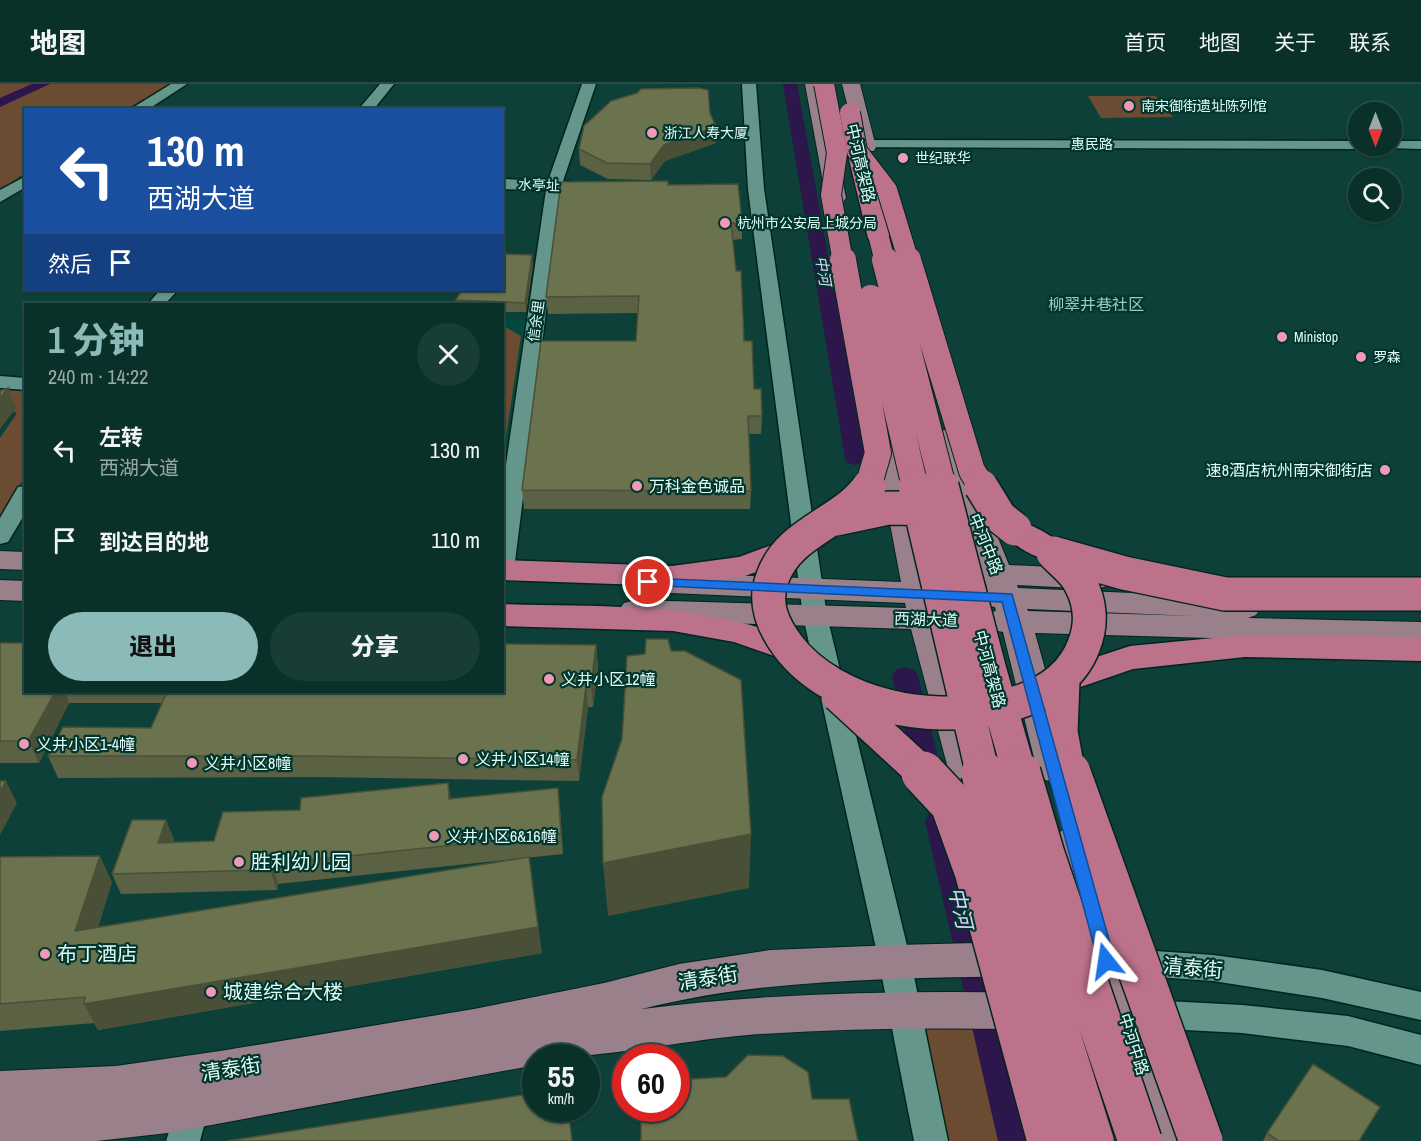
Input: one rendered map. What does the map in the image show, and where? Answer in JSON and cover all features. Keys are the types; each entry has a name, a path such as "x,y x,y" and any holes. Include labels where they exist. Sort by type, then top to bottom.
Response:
{"highway":[{"name":"中河高架路","path":"824,84 846,148 993,683 1043,855 1140,1141"},
{"name":"中河高架路","path":"845,84 846,148 1001,852 1092,1141"},
{"path":"1049,1141 976,871 952,804 909,758 798,658 778,634 768,599 775,567 798,540 832,520 868,487 878,453 831,195 846,148 887,190 972,471 1000,517 1015,529 1053,553 1124,573 1225,594 1421,595"},
{"path":"832,520 875,508 922,506 970,513 1015,529"},
{"path":"504,570 672,576 745,566 791,548"},
{"path":"1053,553 1079,583 1091,616 1086,650 1063,681 1061,732 1070,780 1201,1141"},
{"path":"504,615 673,620 739,632 798,658 849,693 905,710 964,714 1018,703 1063,681 1130,658 1245,646 1421,649"}],"main road":[{"name":"中河中路","path":"814,84 846,148 963,486 1007,598 1106,961 1166,1141"},
{"name":"中河中路","path":"851,84 846,148 857,282 895,482 922,606 1018,1010 1071,1141"},
{"path":"0,560 24,561"},
{"name":"西湖大道","path":"504,570 813,602"},
{"path":"0,590 24,591"},
{"path":"1007,598 1421,595"},
{"path":"1007,598 1255,609 1421,610"},
{"name":"西湖大道","path":"504,606 813,602 922,606 1007,598 1421,633"},
{"name":"清泰街","path":"0,1092 116,1086 220,1071 474,1028 604,1001 679,982 770,968 1006,959 1106,961"},
{"name":"清泰街","path":"0,1128 98,1121 188,1125 590,1037 692,1022 799,1013 917,1010 1124,1013"}],"street":[{"path":"139,108 180,84"},
{"path":"367,108 387,84"},
{"name":"信余里","path":"504,562 554,186 589,84"},
{"path":"749,84 750,188 813,602 909,962 917,1010 931,1141"},
{"name":"惠民路","path":"846,148 1348,145"},
{"path":"1402,145 1421,145"},
{"path":"12,193 24,182"},
{"name":"水亭址","path":"504,184 590,187"},
{"path":"157,303 168,291"},
{"path":"0,382 24,384"},
{"path":"0,537 24,495"},
{"name":"清泰街","path":"1106,961 1213,968 1322,984 1421,1006"},
{"name":"清泰街","path":"1124,1013 1242,1019 1348,1031 1421,1050"}],"shaded area":[{"path":"0,84 171,84 128,108 24,108 24,174 0,190"},
{"path":"1088,96 1156,96 1173,117 1101,118"},
{"path":"504,318 531,320 510,461 504,461"},
{"path":"504,326 521,336 504,450"},
{"path":"0,389 24,391 24,478 0,520 0,438 17,413 0,407"},
{"path":"904,1010 1015,1015 1043,1141 930,1141"}],"building":[{"path":"699,88 708,90 710,113 716,127 664,145 650,164 607,163 579,149 584,126 611,101 637,93 641,89"},
{"path":"668,181 668,185 738,184 742,223 731,223 736,271 741,271 744,341 752,341 754,389 761,389 762,416 748,416 751,491 522,490 541,341 636,341 639,296 546,297 561,182"},
{"path":"504,254 532,255 525,303 456,300 461,291 504,291"},
{"path":"8,388 0,398 0,391"},
{"path":"646,639 668,639 671,651 685,651 741,680 751,834 603,863 602,797 622,739 627,656 645,654"},
{"path":"0,643 24,643 24,693 54,693 28,741 0,741"},
{"path":"504,644 596,645 591,686 586,686 577,760 309,756 48,756 63,727 151,728 167,693 504,693"},
{"path":"0,781 6,781 0,792"},
{"path":"448,783 449,799 558,788 561,834 272,864 270,870 112,874 132,820 166,820 158,843 214,841 223,812 300,810 301,798"},
{"path":"100,856 75,931 529,857 538,927 84,1004 85,997 0,1004 0,857"},
{"path":"748,1055 783,1056 808,1072 812,1099 849,1099 858,1141 641,1141 641,1122 690,1122 690,1079 726,1077"},
{"path":"1313,1064 1380,1107 1359,1141 1279,1141 1267,1133"},
{"path":"522,1095 522,1122 570,1122 572,1141 227,1141"}],"waterway":[{"path":"0,103 43,84"},
{"name":"中河","path":"790,84 855,459"},
{"name":"中河","path":"905,676 930,782"},
{"name":"中河","path":"939,821 1015,1141"}],"place":[{"name":"南宋御街遗址陈列馆","path":"1129,106"},
{"name":"浙江人寿大厦","path":"652,133"},
{"name":"世纪联华","path":"903,158"},
{"name":"杭州市公安局上城分局","path":"725,223"},
{"name":"Ministop","path":"1282,337"},
{"name":"罗森","path":"1361,357"},
{"name":"速8酒店杭州南宋御街店","path":"1385,470"},
{"name":"万科金色诚品","path":"637,486"},
{"name":"义井小区12幢","path":"549,679"},
{"name":"义井小区1-4幢","path":"24,744"},
{"name":"义井小区14幢","path":"463,759"},
{"name":"义井小区8幢","path":"192,763"},
{"name":"义井小区6&16幢","path":"434,836"},
{"name":"胜利幼儿园","path":"239,862"},
{"name":"布丁酒店","path":"45,954"},
{"name":"城建综合大楼","path":"211,992"}],"district":[{"name":"柳翠井巷社区","path":"1096,304"}],"route":[{"path":"648,582 1008,597 1106,961"}]}
